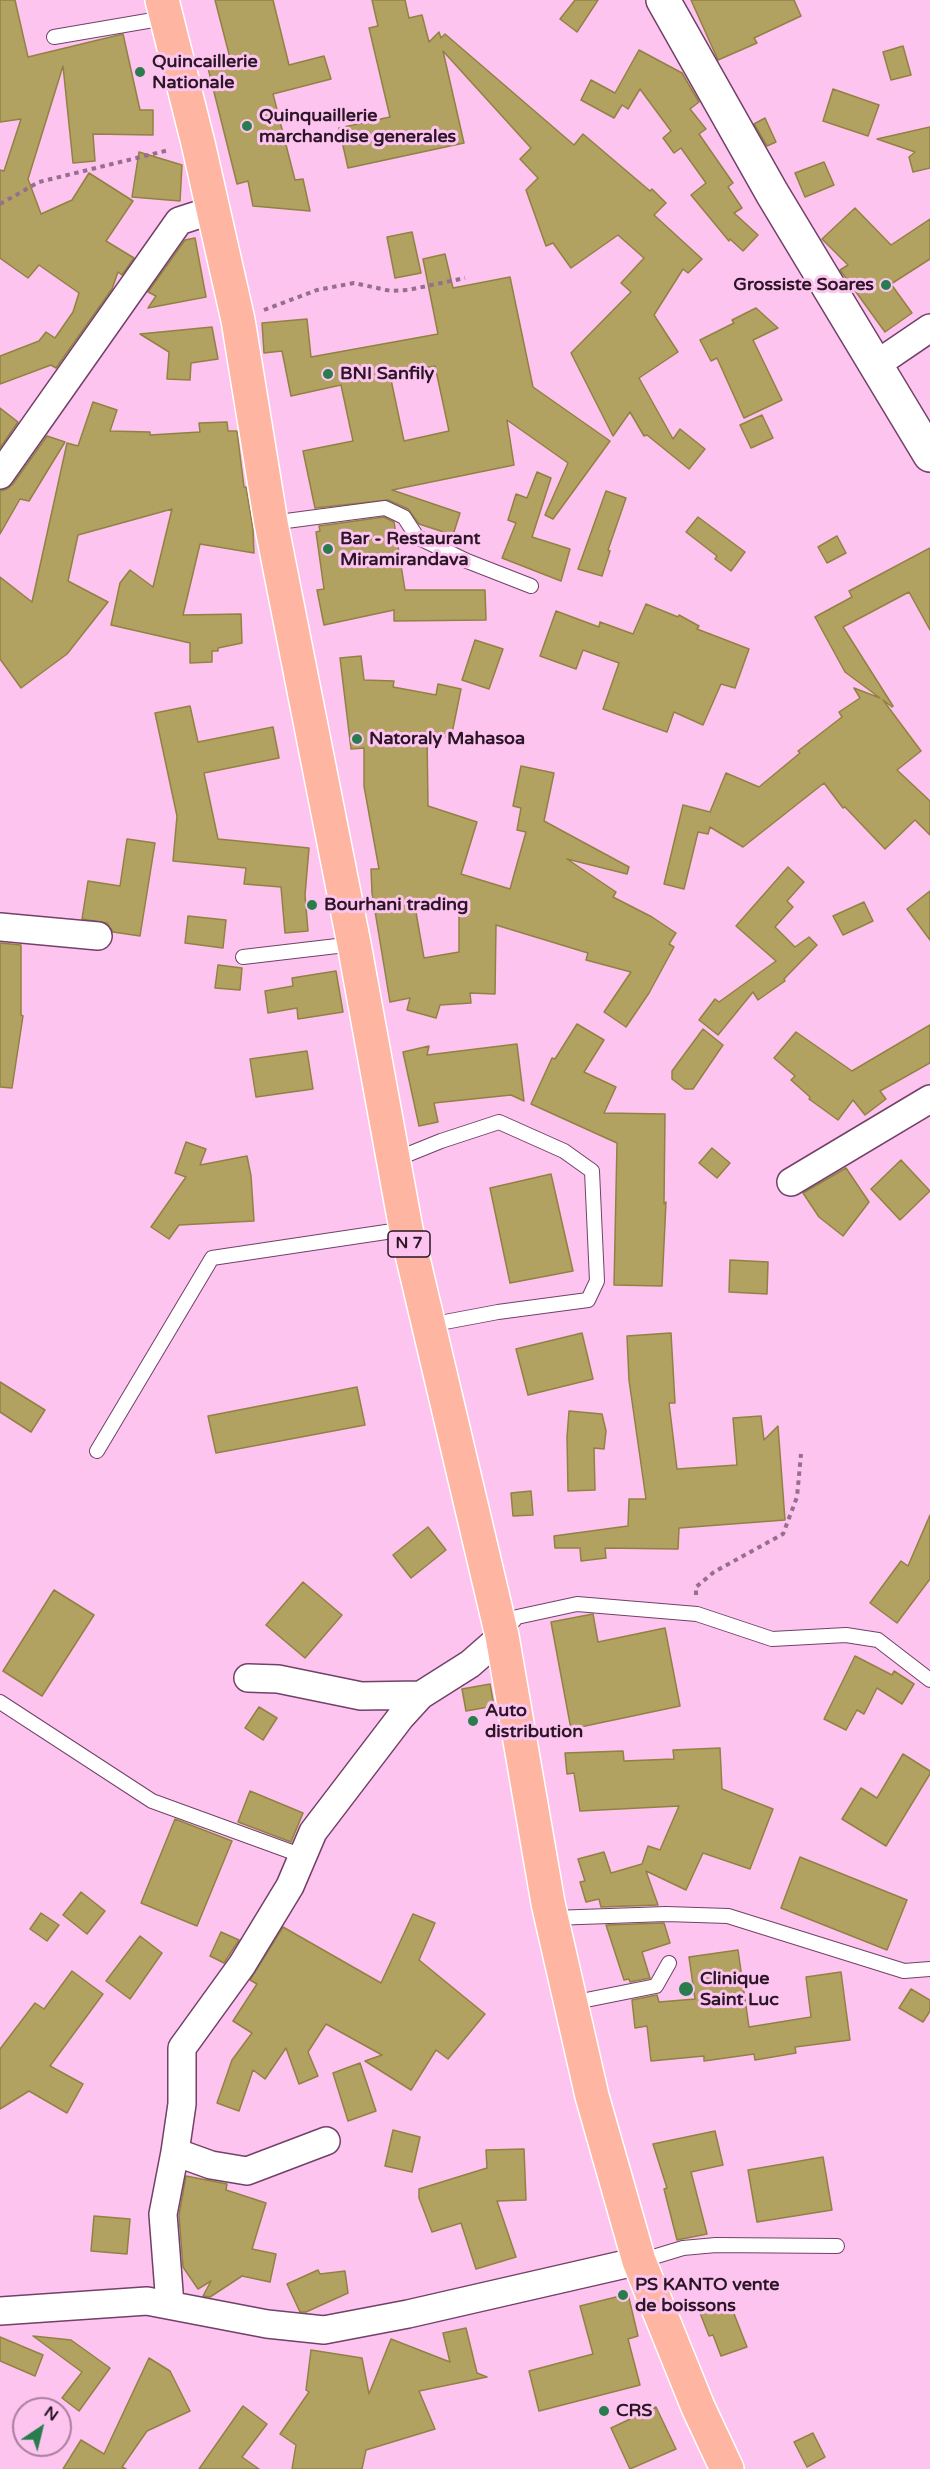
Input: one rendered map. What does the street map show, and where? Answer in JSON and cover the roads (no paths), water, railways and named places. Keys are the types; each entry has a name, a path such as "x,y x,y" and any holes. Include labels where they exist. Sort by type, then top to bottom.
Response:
{"main road":[{"name":"N 7","path":"163,9 198,143 238,320 271,524 354,944 406,1229 502,1636 552,1918 592,2096 639,2262 698,2408 727,2469"}],"street":[{"path":"663,0 772,193 930,455"},
{"path":"0,475 180,221 213,210"},
{"path":"877,364 930,328"},
{"path":"0,927 98,936"},
{"path":"791,1182 930,1099"},
{"path":"171,2305 163,2214 176,2152 182,2104 182,2048 242,1965 290,1886 313,1832 400,1718 421,1695 470,1664 502,1636"},
{"path":"248,1678 278,1679 361,1696 421,1695"},
{"path":"176,2152 211,2165 247,2171 326,2141"},
{"path":"0,2310 147,2301 267,2324 324,2330 408,2314 639,2262"}],"lane":[{"path":"54,38 163,9"},
{"path":"271,524 385,508 404,517 417,537 467,561 531,586"},
{"path":"243,957 354,944"},
{"path":"393,1160 499,1122 564,1151 592,1171 597,1281 588,1300 498,1312 427,1325"},
{"path":"97,1450 212,1258 406,1229"},
{"path":"502,1636 517,1617 577,1604 697,1614 772,1639 846,1635 878,1640 930,1680"},
{"path":"0,1702 152,1801 303,1856"},
{"path":"552,1918 666,1914 728,1916 904,1971 930,1969"},
{"path":"571,2003 656,1986 669,1963"},
{"path":"639,2262 683,2248 837,2246"}],"place":[{"name":"Quincaillerie Nationale","path":"140,72"},
{"name":"Quinquaillerie marchandise generales","path":"247,126"},
{"name":"Grossiste Soares","path":"886,285"},
{"name":"BNI Sanfily","path":"328,374"},
{"name":"Bar - Restaurant Miramirandava","path":"328,549"},
{"name":"Natoraly Mahasoa","path":"357,739"},
{"name":"Bourhani trading","path":"312,905"},
{"name":"Auto distribution","path":"473,1721"},
{"name":"Clinique Saint Luc","path":"686,1989"},
{"name":"PS KANTO vente de boissons","path":"623,2295"},
{"name":"CRS","path":"604,2411"}]}
